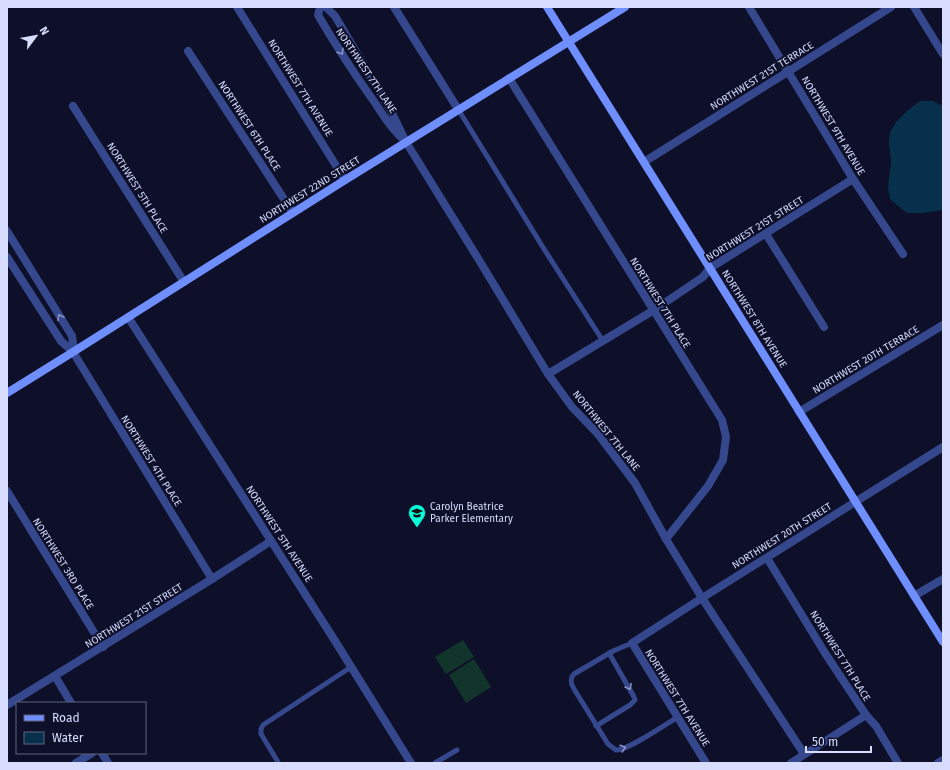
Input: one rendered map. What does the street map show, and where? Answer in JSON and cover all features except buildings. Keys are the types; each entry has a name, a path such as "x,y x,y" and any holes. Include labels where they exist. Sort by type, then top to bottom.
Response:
{"street":[{"name":"NORTHWEST 7TH AVENUE","path":"237,7 345,180"},
{"name":"NORTHWEST 7TH LANE","path":"406,142 394,131 359,81 318,15 322,7 335,16 391,111 406,142 548,374 572,407 598,434 635,483 666,539 702,598 804,754"},
{"path":"394,7 458,109"},
{"name":"NORTHWEST 8TH AVENUE","path":"547,7 943,642"},
{"name":"NORTHWEST 22ND STREET","path":"7,393 458,109 625,7"},
{"name":"NORTHWEST 9TH AVENUE","path":"749,7 853,179 903,254"},
{"name":"NORTHWEST 21ST TERRACE","path":"644,162 891,7"},
{"path":"914,7 943,54"},
{"name":"NORTHWEST 6TH PLACE","path":"188,51 293,213"},
{"name":"NORTHWEST 7TH PLACE","path":"509,78 722,420 726,438 723,460 708,486 666,539"},
{"name":"NORTHWEST 5TH PLACE","path":"73,106 184,282"},
{"name":"NORTHWEST 21ST STREET","path":"548,374 654,310 703,277 710,268 853,179"},
{"name":"NORTHWEST 4TH PLACE","path":"7,230 72,336 73,352"},
{"path":"766,234 824,327"},
{"name":"NORTHWEST 4TH PLACE","path":"7,257 61,341 73,352 212,579"},
{"name":"NORTHWEST 5TH AVENUE","path":"128,317 411,763"},
{"name":"NORTHWEST 20TH TERRACE","path":"799,412 943,325"},
{"name":"NORTHWEST 20TH STREET","path":"632,643 943,447"},
{"name":"NORTHWEST 3RD PLACE","path":"7,491 103,647"},
{"name":"NORTHWEST 21ST STREET","path":"7,705 103,647 271,541"},
{"name":"NORTHWEST 7TH PLACE","path":"767,558 825,653 866,715 876,726 898,763"},
{"path":"914,596 943,579"},
{"name":"NORTHWEST 7TH AVENUE","path":"632,643 706,763"},
{"path":"55,676 70,702"},
{"path":"791,763 866,715"},
{"path":"76,763 90,754"},
{"path":"103,754 108,763"},
{"path":"938,763 943,760"}],"lane":[{"path":"458,109 544,249 603,341"},
{"path":"632,643 609,653 572,676 571,685 596,726 608,744 619,751 678,717"},
{"path":"596,726 630,705 635,700 609,653"},
{"path":"278,762 261,734 263,725 351,667"},
{"path":"435,763 456,750"}],"green space":[{"path":"463,640 474,657 446,674 435,657"},
{"path":"474,659 491,687 466,703 449,675"}],"water":[{"path":"920,101 933,101 943,106 943,210 922,213 907,213 890,199 888,188 891,162 889,142 890,132 897,121"}],"place":[{"name":"Carolyn Beatrice Parker Elementary","path":"417,528"}]}
